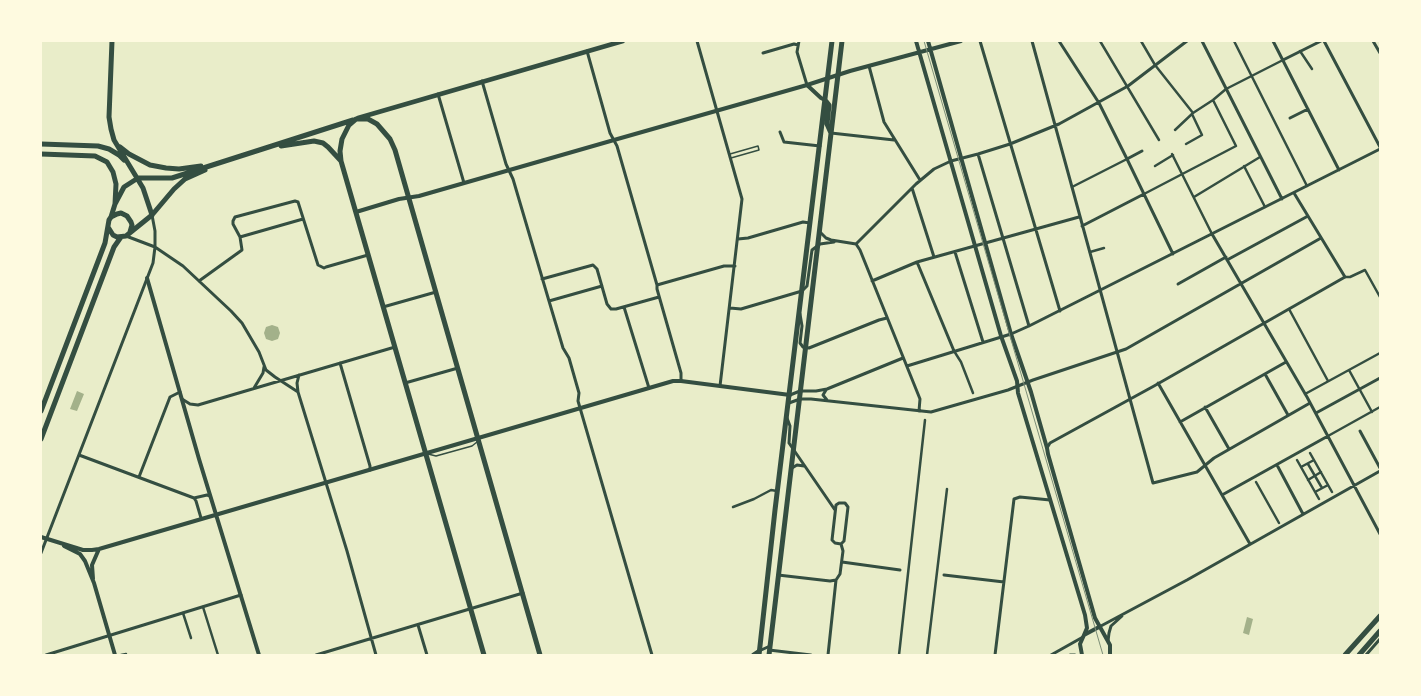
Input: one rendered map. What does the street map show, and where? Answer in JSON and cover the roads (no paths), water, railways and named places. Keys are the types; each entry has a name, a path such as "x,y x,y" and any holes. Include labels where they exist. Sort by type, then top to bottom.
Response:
{"main road":[{"path":"112,41 109,117 111,129 128,164 144,190 152,215"},
{"path":"41,411 105,243 108,224 115,204 124,187 138,178 172,178 438,94 623,41"},
{"path":"759,653 832,41"},
{"path":"769,650 842,41"},
{"path":"826,100 829,105 827,124 831,134"},
{"path":"484,655 341,161 340,151 342,139 348,125 356,119 362,118 373,121 390,139 395,150 540,655"},
{"path":"266,148 314,141 323,143 341,161"},
{"path":"41,144 98,146 109,149 119,155 128,164"},
{"path":"118,145 129,154 146,164 160,167 179,169 217,164"},
{"path":"41,154 95,156 107,162 114,172 116,184 115,204"},
{"path":"41,439 114,247 126,235 152,215 174,189 185,179 217,164"},
{"path":"111,217 117,214 127,216 131,222 126,235"},
{"path":"108,227 112,235 126,235"},
{"path":"1345,655 1380,616"},
{"path":"1359,655 1380,631"}],"street":[{"path":"698,41 742,199 720,386"},
{"path":"916,41 1001,336 1014,371 1018,386 1018,393 1087,621 1087,628 1080,644 1082,655"},
{"path":"928,41 1011,334 1028,382 1048,448 1048,454 1095,618 1108,641 1112,655"},
{"path":"356,212 399,199 410,198 510,170 718,111 869,66 962,41"},
{"path":"980,41 1060,310"},
{"path":"1032,41 1153,484 1197,472 1205,465 1229,450 1310,403"},
{"path":"1060,41 1099,102 1128,159 1172,254"},
{"path":"1100,41 1159,140"},
{"path":"1141,41 1155,65 1193,113 1202,135 1186,144"},
{"path":"856,244 920,180 934,169 951,161 1010,144 1059,124 1128,86 1187,41"},
{"path":"1202,41 1282,199"},
{"path":"1234,41 1307,186"},
{"path":"1273,41 1339,170"},
{"path":"1175,130 1193,113 1214,100 1226,89 1321,41"},
{"path":"907,366 1011,334 1029,326 1294,193 1380,148 1324,41"},
{"path":"1374,41 1380,53"},
{"path":"763,53 799,43 797,52 807,85 821,98 826,100"},
{"path":"1300,51 1312,69"},
{"path":"586,52 610,133 617,146 657,285 682,381"},
{"path":"869,66 884,122 920,180"},
{"path":"482,81 563,348 571,365 579,393 578,401 652,655"},
{"path":"438,94 464,182"},
{"path":"1082,226 1236,146 1214,100"},
{"path":"1290,118 1308,109"},
{"path":"780,132 784,142 820,146"},
{"path":"831,134 894,140"},
{"path":"1072,188 1142,151"},
{"path":"978,154 1029,326"},
{"path":"1155,166 1172,155 1212,234 1316,413 1380,534"},
{"path":"1194,197 1260,157"},
{"path":"1244,166 1265,207"},
{"path":"912,188 934,257"},
{"path":"1294,193 1345,277"},
{"path":"199,281 240,252 242,248 240,237 233,224 235,217 295,201 298,202 317,263 321,267 326,267 368,255"},
{"path":"41,553 154,260 155,231 152,215"},
{"path":"1178,284 1308,216"},
{"path":"872,281 916,262 976,247 1079,217"},
{"path":"240,237 303,218"},
{"path":"738,239 748,238 803,222 810,223"},
{"path":"820,230 826,238 837,242"},
{"path":"126,235 155,247 183,266 242,323 250,336 266,370 298,392"},
{"path":"789,403 800,399 829,400 931,412 1018,386 1126,349 1322,238"},
{"path":"730,308 742,308 802,291 808,286 812,250 825,243 837,242 856,244"},
{"path":"856,244 860,250 920,399 919,411"},
{"path":"1089,252 1104,248"},
{"path":"955,252 982,342"},
{"path":"916,262 954,351 961,362 972,393"},
{"path":"542,279 593,265 597,269 607,304 614,310 659,297"},
{"path":"657,285 724,266 735,266"},
{"path":"1048,448 1050,443 1345,277 1350,277 1365,270 1380,297"},
{"path":"147,278 210,496 259,655"},
{"path":"549,301 602,286"},
{"path":"383,307 436,292"},
{"path":"624,307 649,388"},
{"path":"1288,309 1328,381"},
{"path":"800,314 802,326 800,343 801,346 806,348 887,318"},
{"path":"182,399 190,404 198,405 395,348"},
{"path":"1305,394 1380,353"},
{"path":"41,537 83,550 99,549 673,381 790,395 800,391 827,389 903,358"},
{"path":"1180,422 1286,362"},
{"path":"340,364 370,470"},
{"path":"254,388 263,373 264,365"},
{"path":"405,383 458,368"},
{"path":"1349,370 1372,412"},
{"path":"1265,374 1288,415"},
{"path":"299,375 297,383 298,392 347,551 376,655"},
{"path":"1316,413 1380,378"},
{"path":"1158,383 1250,544"},
{"path":"827,389 823,395 829,400"},
{"path":"139,477 170,397 180,392"},
{"path":"1222,495 1380,407"},
{"path":"1205,408 1229,450"},
{"path":"787,418 790,426 789,444 835,510"},
{"path":"899,655 925,420"},
{"path":"1360,431 1380,468"},
{"path":"1310,453 1332,492"},
{"path":"78,455 194,498 207,495 210,496"},
{"path":"1297,460 1319,499"},
{"path":"1301,468 1314,460"},
{"path":"791,470 797,464 805,467"},
{"path":"1308,464 1322,488"},
{"path":"1277,465 1303,514"},
{"path":"1051,655 1084,635 1380,471"},
{"path":"1308,480 1321,472"},
{"path":"1256,482 1279,523"},
{"path":"1315,492 1328,485"},
{"path":"927,655 948,489"},
{"path":"733,507 772,490 778,491"},
{"path":"995,655 1014,499 1020,497 1050,500"},
{"path":"194,498 201,518"},
{"path":"828,655 836,580 840,574 842,562 843,551 841,544 844,540 847,505 839,503 837,504 835,510 832,540 835,543 841,544"},
{"path":"59,542 83,557 94,583 115,655"},
{"path":"94,583 92,565 99,549"},
{"path":"842,562 900,570"},
{"path":"778,574 830,581 836,580"},
{"path":"944,575 1004,582"},
{"path":"316,655 523,594"},
{"path":"46,655 241,595"},
{"path":"203,607 218,655"},
{"path":"183,612 191,638"},
{"path":"1108,641 1108,633 1112,626 1124,614"},
{"path":"418,624 427,655"},
{"path":"1366,655 1380,639"},
{"path":"65,649 66,654"},
{"path":"753,655 769,650 810,655"},
{"path":"121,655 126,654"},
{"path":"1070,655 1075,655"}],"lane":[{"path":"758,146 759,150 731,156 758,146"}],"tram line":[{"path":"924,41 1103,655"}]}
